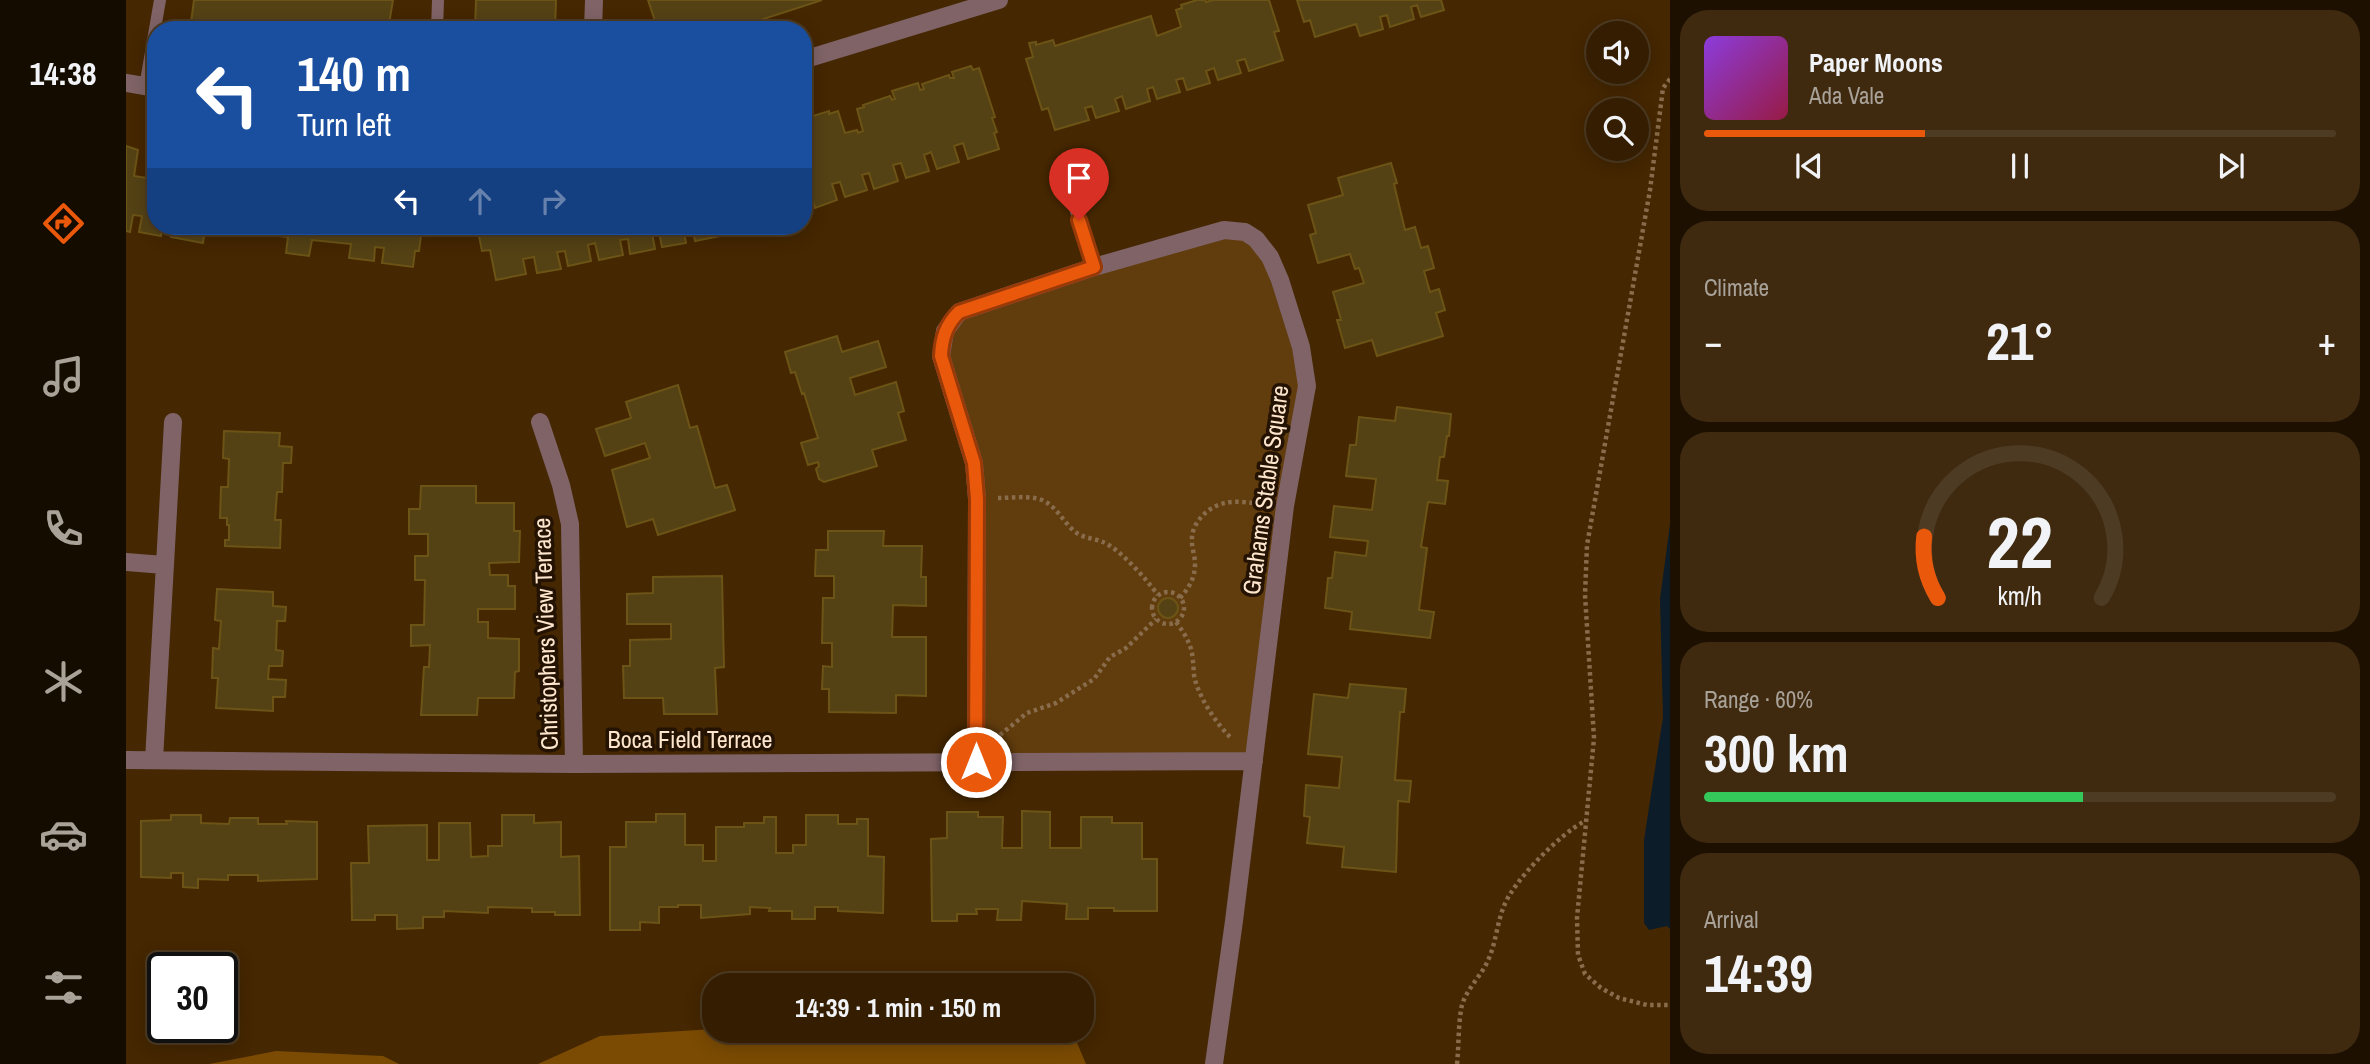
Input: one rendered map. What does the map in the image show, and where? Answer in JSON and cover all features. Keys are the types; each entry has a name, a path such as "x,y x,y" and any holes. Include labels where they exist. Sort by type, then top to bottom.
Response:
{"street":[{"path":"593,21 594,0"},
{"path":"812,57 958,6 999,0"},
{"path":"126,83 147,86"},
{"name":"Grahams Stable Square","path":"976,762 977,499 974,463 941,356 944,331 959,312 1094,267 1224,230 1245,232 1256,239 1270,257 1280,280 1301,347 1307,386 1285,506 1214,1064"},
{"path":"154,760 173,422"},
{"name":"Christophers View Terrace","path":"540,422 561,485 570,524 574,764"},
{"path":"126,562 164,565"},
{"name":"Boca Field Terrace","path":"126,760 574,764 1254,761"}],"lane":[{"path":"158,21 160,0"},
{"path":"437,21 438,0"},
{"path":"1071,196 1094,267"}],"path":[{"path":"1670,79 1663,88 1646,216 1587,545 1585,595 1594,738 1577,918 1578,955 1586,974 1601,988 1619,999 1647,1005 1670,1005"},
{"path":"977,499 1030,497 1044,500 1074,532 1104,543 1119,552 1158,595"},
{"path":"1180,598 1189,589 1194,573 1191,540 1193,529 1204,514 1228,502 1285,506"},
{"path":"1170,592 1180,598 1184,611 1176,622 1169,624 1156,619 1152,606 1158,595 1170,592"},
{"path":"976,762 1015,721 1027,713 1056,703 1094,679 1110,657 1126,648 1156,619"},
{"path":"1176,622 1187,636 1195,682 1200,692 1223,730 1254,761"},
{"path":"1457,1064 1462,1003 1490,957 1505,902 1517,884 1553,844 1570,829 1586,820"}],"shaded area":[{"path":"1245,232 1270,257 1307,386 1254,761 976,762 977,499 942,343 959,312"},
{"path":"702,1030 702,1043 1077,1043 1086,1064 538,1064 600,1036"},
{"path":"276,1051 383,1056 399,1064 209,1064"}],"water":[{"path":"1670,524 1670,929 1667,926 1649,930 1644,923 1644,840 1663,717 1660,599"}],"building":[{"path":"194,0 393,0 390,21 191,21"},
{"path":"476,0 556,0 555,21 475,21"},
{"path":"648,0 822,0 758,21 655,21"},
{"path":"1197,0 1269,0 1279,31 1274,32 1283,60 1249,71 1245,59 1237,61 1241,73 1218,80 1214,68 1206,71 1210,83 1187,90 1183,78 1176,80 1180,92 1157,99 1153,87 1147,89 1150,101 1126,109 1122,96 1115,99 1119,111 1096,118 1092,106 1085,108 1089,120 1055,130 1048,108 1042,110 1026,59 1033,57 1029,43 1036,42 1036,45 1053,40 1055,46 1151,16 1157,36 1181,27 1176,10 1182,8 1181,5"},
{"path":"1297,0 1441,0 1444,10 1421,17 1417,5 1411,7 1414,19 1390,27 1387,15 1380,17 1383,29 1360,36 1356,24 1315,37 1310,20 1304,22"},
{"path":"971,66 973,70 979,68 995,117 992,118 999,149 968,159 963,143 954,146 959,162 937,169 931,152 924,155 929,171 906,178 901,163 893,165 898,181 874,189 869,173 862,175 867,190 845,197 840,182 832,184 837,200 815,208 812,198 812,116 838,111 845,133 857,130 858,133 863,131 857,109 864,107 863,105 890,96 892,100 895,99 892,91 918,83 920,90 924,89 922,84 949,75 954,78 952,72"},
{"path":"126,146 138,150 134,176 147,178 147,233 139,232 142,216 133,215 130,232 126,231"},
{"path":"1391,163 1405,230 1415,227 1421,248 1428,246 1434,268 1424,271 1430,292 1439,289 1445,310 1436,313 1443,336 1377,356 1372,340 1345,348 1333,292 1364,283 1350,254 1318,263 1310,235 1316,233 1308,205 1343,195 1338,178"},
{"path":"171,235 204,235 203,243"},
{"path":"270,235 421,235 413,267 382,263 384,248 375,247 374,261 349,258 351,244 312,240 309,256 286,253 288,237"},
{"path":"479,235 652,235 655,249 630,254 628,239 620,240 623,255 599,260 595,243 588,245 591,261 568,266 565,251 557,252 561,269 537,273 534,257 523,259 526,274 496,280 490,250 482,251"},
{"path":"660,235 684,235 686,243 662,247"},
{"path":"694,235 725,235 695,241"},
{"path":"837,336 842,352 878,341 886,367 850,378 855,395 896,382 904,411 898,413 906,440 872,450 877,466 824,482 819,479 816,469 818,462 808,465 801,443 818,438 804,393 802,394 795,372 791,373 785,352"},
{"path":"678,385 690,428 697,426 715,488 727,485 735,510 658,535 653,519 627,527 612,470 650,458 645,443 605,456 596,429 631,418 626,402"},
{"path":"1397,407 1451,414 1449,436 1444,457 1440,457 1437,480 1448,481 1445,504 1428,502 1421,547 1427,548 1419,610 1434,612 1430,638 1350,629 1352,612 1325,608 1328,578 1332,578 1335,552 1366,556 1368,541 1330,537 1334,506 1372,510 1376,479 1346,476 1350,445 1356,445 1359,417 1395,421"},
{"path":"224,431 280,433 279,446 292,447 291,463 283,463 282,492 277,492 275,520 281,520 280,548 225,546 225,540 229,540 229,525 227,518 220,518 221,487 228,487 229,459 223,458"},
{"path":"421,486 476,486 476,503 514,503 514,531 520,531 519,562 489,563 490,575 508,575 508,586 515,586 515,609 478,609 478,622 488,622 488,638 519,639 519,671 515,672 514,698 478,698 477,715 421,715 424,667 429,667 430,645 411,646 411,625 424,625 425,580 415,580 415,556 428,556 428,534 409,534 409,509 420,509"},
{"path":"828,531 884,531 883,546 922,546 921,577 926,577 926,606 893,605 892,637 926,637 926,696 896,695 896,713 829,712 829,689 822,689 823,666 832,667 832,643 822,643 823,598 834,598 834,576 815,576 816,550 828,550"},
{"path":"722,576 724,667 715,668 717,714 664,714 663,698 624,698 623,666 630,666 630,640 671,639 671,624 627,624 627,594 653,593 653,577"},
{"path":"217,589 273,592 273,606 286,607 285,621 277,621 276,650 283,651 282,666 269,666 268,679 286,680 285,697 273,697 273,711 216,708 218,678 212,678 213,648 219,649 221,621 215,620"},
{"path":"1168,598 1175,601 1178,608 1175,615 1168,618 1161,615 1158,608 1161,601"},
{"path":"1350,684 1406,689 1404,712 1400,712 1395,780 1411,781 1409,802 1398,801 1396,872 1342,867 1344,847 1307,843 1310,817 1304,816 1306,785 1339,788 1342,757 1308,754 1314,694 1348,698"},
{"path":"1022,811 1050,812 1050,848 1081,848 1081,817 1112,817 1112,823 1142,823 1142,859 1157,859 1157,911 1088,908 1088,919 1066,919 1067,904 1022,901 1021,920 997,920 998,909 976,909 977,914 957,914 957,921 932,921 931,839 947,838 947,812 978,812 978,817 1003,817 1002,848 1022,848"},
{"path":"656,814 685,814 685,845 703,845 703,861 716,861 716,827 744,827 744,823 764,823 764,817 776,817 776,853 793,853 793,845 806,845 806,815 838,815 838,824 857,824 857,819 868,819 868,856 884,857 883,913 815,907 815,919 792,919 792,911 769,911 770,908 750,907 750,914 701,918 701,905 678,905 659,907 659,923 640,922 640,930 610,930 610,847 626,847 626,822 656,822"},
{"path":"171,815 201,815 201,823 229,824 230,818 258,818 258,824 317,822 317,879 258,881 258,875 228,875 228,880 198,879 198,888 183,887 183,873 171,873 171,878 141,877 141,821 171,820"},
{"path":"502,815 534,815 534,823 561,822 561,857 579,856 580,915 532,912 532,908 488,907 488,913 444,911 444,917 423,917 423,928 397,929 397,915 375,915 375,920 352,920 351,863 369,863 368,826 427,825 427,860 439,860 439,823 470,823 471,857 488,856 488,846 502,846"}],"route":[{"path":"976,762 977,499 974,463 941,356 944,331 959,312 1094,267 1079,220"}]}
